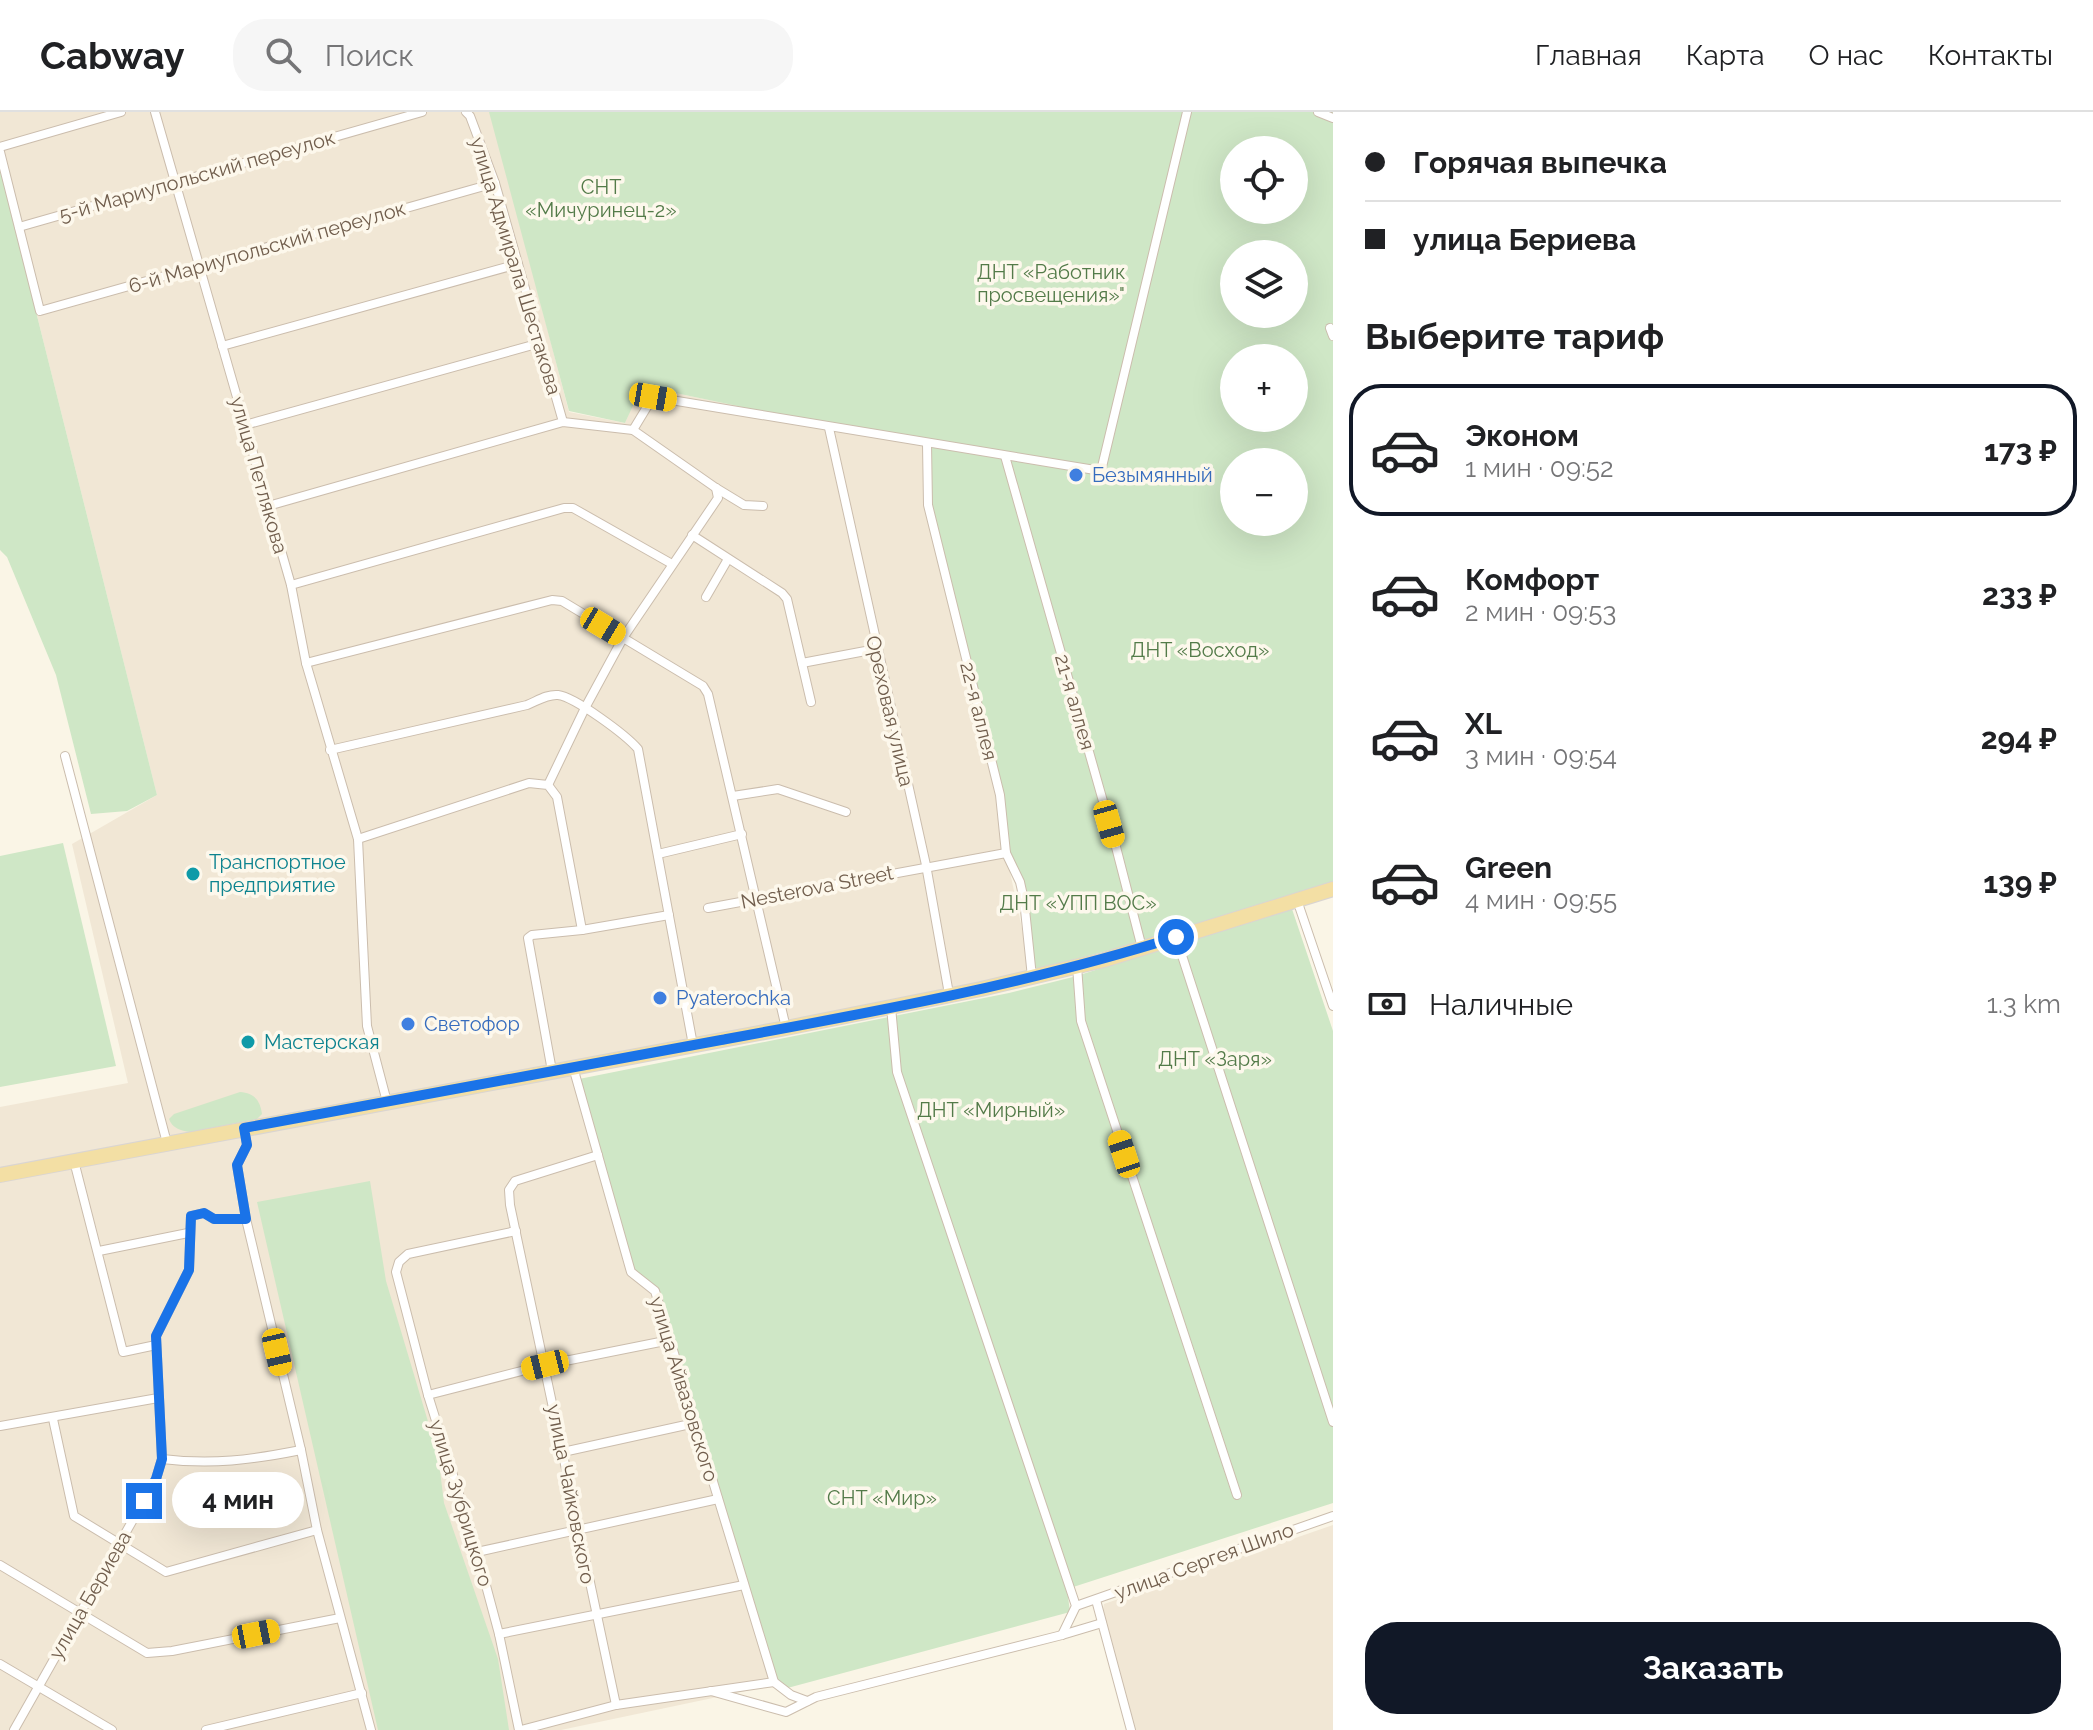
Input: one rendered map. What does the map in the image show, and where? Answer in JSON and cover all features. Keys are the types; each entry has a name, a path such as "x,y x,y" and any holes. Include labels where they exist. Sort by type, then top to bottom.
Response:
{"main road":[{"path":"0,1175 786,1028 1032,977 1142,948 1333,889"}],"street":[{"path":"19,227 0,150 121,112"},
{"name":"улица Петлякова","path":"155,112 291,585 306,663 358,839 367,1026 387,1102"},
{"name":"5-й Мариупольский переулок","path":"19,227 422,112"},
{"name":"улица Адмирала Шестакова","path":"466,112 495,183 563,422"},
{"path":"633,430 653,397 1101,471 1187,112"},
{"path":"1318,112 1333,118"},
{"name":"6-й Мариупольский переулок","path":"19,227 40,311 495,183"},
{"path":"222,346 518,264"},
{"path":"245,425 540,343"},
{"path":"268,506 563,422 633,430 744,505 763,506"},
{"name":"Ореховая улица","path":"829,428 926,865 949,994"},
{"name":"22-я аллея","path":"927,444 928,505 1000,795 1006,853 1020,882 1024,900 1032,977"},
{"name":"21-я аллея","path":"1005,456 1142,948"},
{"path":"548,785 623,638 718,498 716,488"},
{"path":"291,585 564,508 573,508 672,564"},
{"path":"692,535 787,599 811,702"},
{"path":"706,597 728,559"},
{"path":"306,663 552,600 562,601 703,686 708,694 733,796 786,1028"},
{"path":"802,663 876,649"},
{"path":"330,750 559,695 585,708 630,739 638,749 693,1045"},
{"path":"65,756 167,1143"},
{"path":"358,839 529,783 548,785 557,797 582,930"},
{"path":"733,796 778,789 846,812"},
{"path":"658,854 742,834"},
{"name":"Nesterova Street","path":"708,908 926,865 1006,853"},
{"path":"1297,900 1333,1006"},
{"path":"552,1071 528,938 669,915"},
{"path":"1176,937 1333,1422"},
{"path":"1077,966 1081,1021 1237,1495"},
{"path":"891,1007 897,1072 1076,1606 1062,1635"},
{"name":"улица Айвазовского","path":"573,1067 631,1272 655,1291 774,1682"},
{"path":"244,1128 247,1145 237,1165 246,1219 317,1530 371,1730"},
{"name":"улица Чайковского","path":"598,1155 515,1181 509,1190 616,1705"},
{"path":"74,1161 123,1352 156,1345"},
{"path":"246,1219 214,1219 204,1213 191,1216 189,1270 156,1336 162,1459 239,1462 301,1450"},
{"name":"улица Зубрицкого","path":"516,1231 408,1254 399,1262 396,1278 428,1395 477,1552 520,1730"},
{"path":"99,1251 188,1233"},
{"path":"428,1395 545,1365 670,1340"},
{"path":"0,1426 158,1398"},
{"path":"53,1419 74,1516 166,1572 317,1530"},
{"path":"563,1452 695,1423"},
{"name":"улица Бериева","path":"14,1730 156,1479 162,1459"},
{"path":"477,1552 718,1499"},
{"name":"улица Сергея Шило","path":"1076,1606 1333,1516"},
{"path":"0,1565 147,1653 172,1651 340,1618"},
{"path":"499,1634 744,1585"},
{"path":"1096,1600 1131,1730"},
{"path":"711,1691 786,1712 807,1701 1102,1623"},
{"path":"0,1664 112,1730"},
{"path":"520,1730 616,1705 774,1682 791,1695 807,1701"},
{"path":"206,1730 362,1693"}],"shaded area":[{"path":"0,112 491,112 569,412 625,423 641,386 927,444 1031,971 573,1068 655,1291 774,1682 746,1691 561,1730 0,1730 0,1107 128,1083 72,844 157,795 0,168"},
{"path":"1333,1525 1333,1730 1133,1730 1104,1604"}],"green space":[{"path":"489,112 1333,112 1333,882 1145,941 1031,971 1024,900 1009,852 1000,795 928,505 924,441 833,426 642,386 625,423 569,411"},
{"path":"0,168 157,795 127,811 91,814 56,675 7,557 0,550"},
{"path":"63,843 116,1066 0,1087 0,856"},
{"path":"1292,909 1333,1031 1333,1503 1067,1589 1070,1612 780,1690 656,1290 632,1272 579,1079 1009,993 1073,977"},
{"path":"240,1092 258,1101 262,1114 257,1119 190,1132 172,1125 169,1119 174,1114"},
{"path":"370,1181 386,1281 438,1455 444,1503 498,1659 509,1730 378,1730 257,1202"}],"place":[{"name":"Безымянный","path":"1076,475"},
{"name":"Транспортное предприятие","path":"193,874"},
{"name":"Pyaterochka","path":"660,998"},
{"name":"Светофор","path":"408,1024"},
{"name":"Мастерская","path":"248,1042"}],"route":[{"path":"144,1501 162,1459 156,1336 189,1270 191,1216 204,1213 214,1219 246,1219 237,1165 247,1145 244,1128 981,989 1104,960 1176,937"}],"park label":[{"name":"СНТ «Мичуринец-2»","path":"601,198"},
{"name":"ДНТ «Работник просвещения»\"","path":"1051,284"},
{"name":"ДНТ «Восход»","path":"1200,650"},
{"name":"ДНТ «УПП ВОС»","path":"1078,903"},
{"name":"ДНТ «Заря»","path":"1215,1059"},
{"name":"ДНТ «Мирный»","path":"991,1110"},
{"name":"СНТ «Мир»","path":"882,1498"}]}
